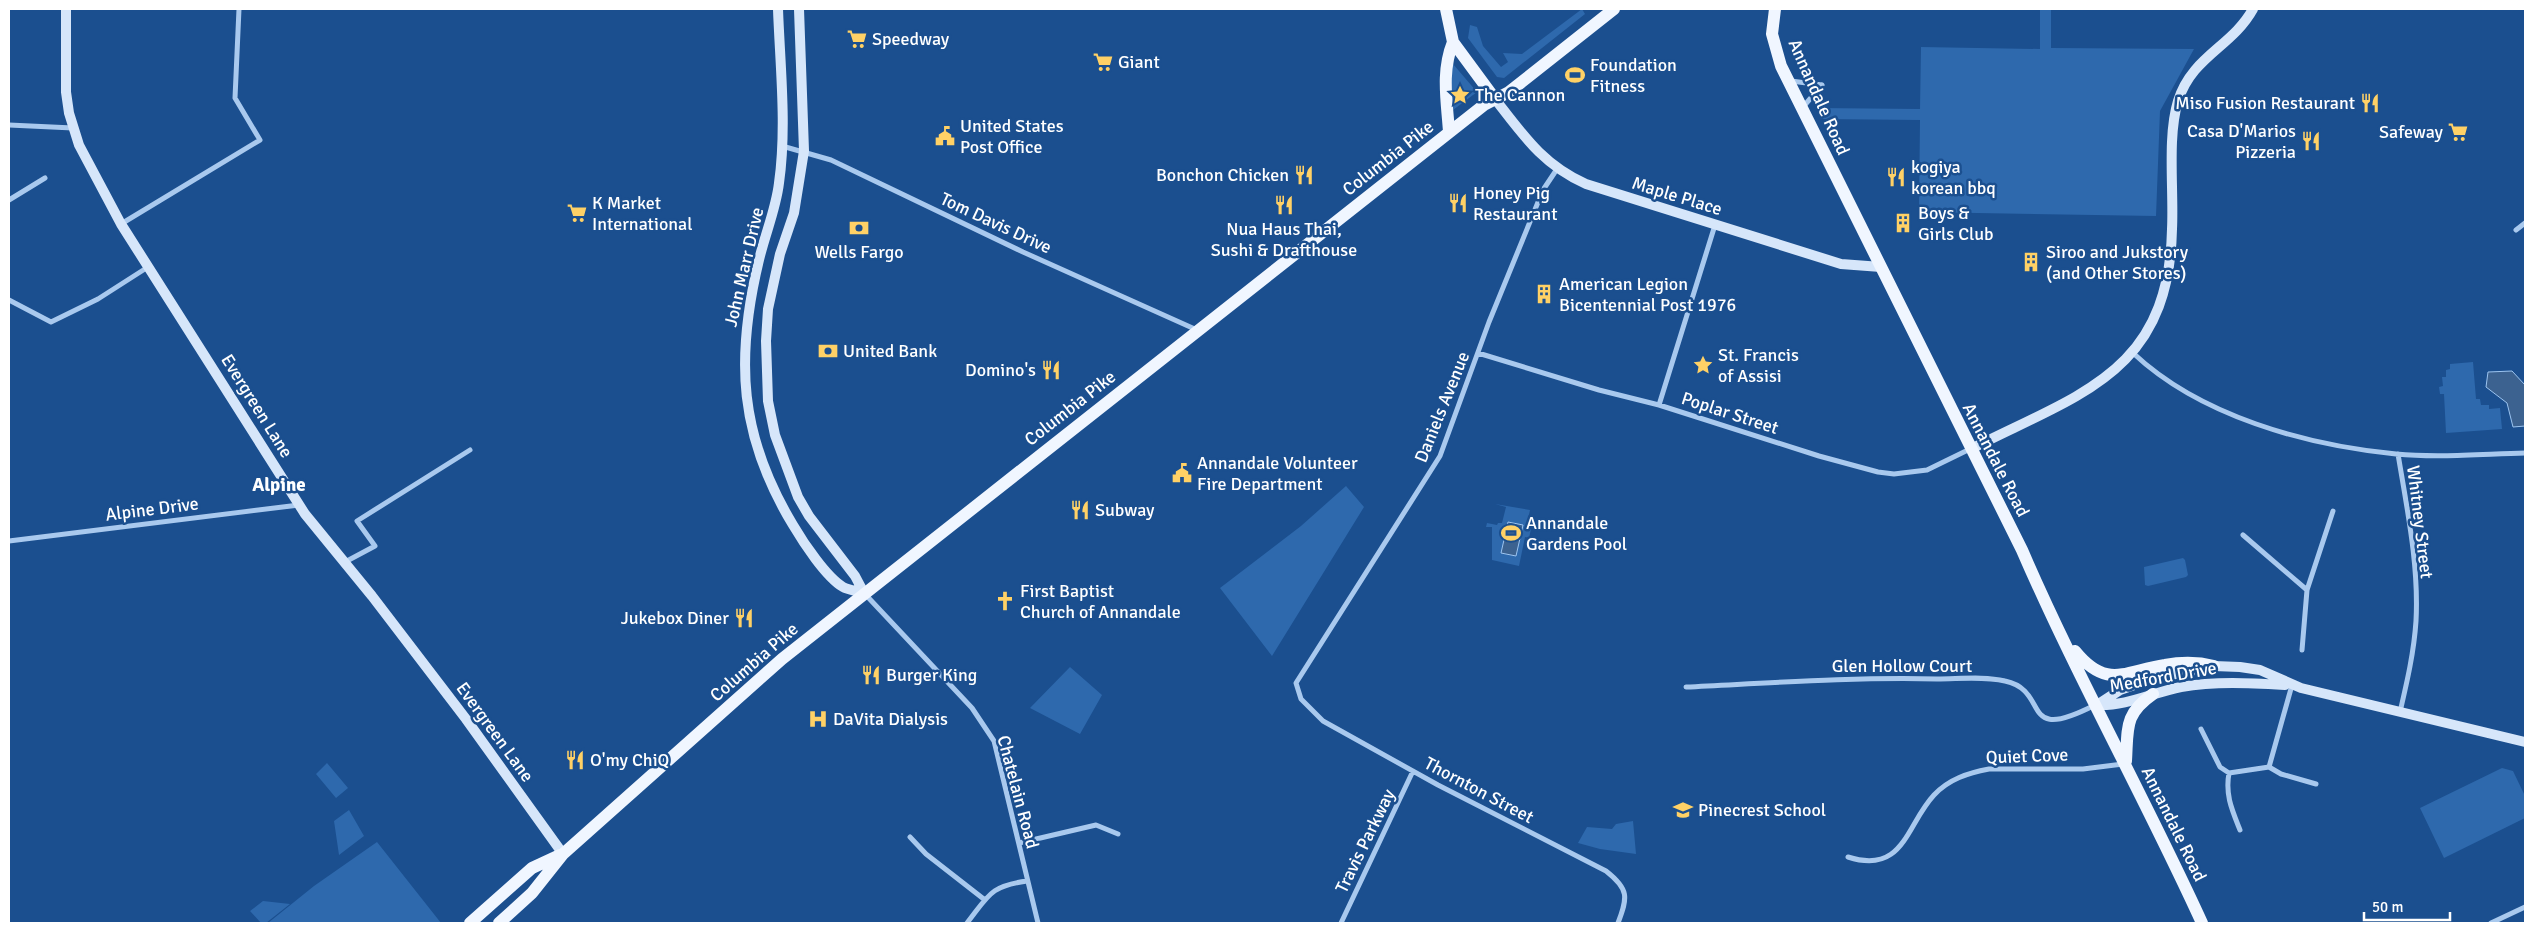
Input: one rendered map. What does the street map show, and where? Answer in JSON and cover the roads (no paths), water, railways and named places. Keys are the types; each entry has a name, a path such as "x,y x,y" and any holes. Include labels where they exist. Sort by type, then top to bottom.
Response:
{"main road":[{"path":"1446,9 1453,42 1495,100"},
{"name":"Columbia Pike","path":"499,923 532,892 563,854 782,659 1484,105 1509,92 1614,9"},
{"name":"Annandale Road","path":"1775,9 1772,34 1775,50 1789,81 2061,635 2097,704 2202,923"},
{"path":"1450,132 1445,75 1448,55 1453,42"},
{"path":"2061,635 2093,670 2111,675 2122,675 2165,664 2188,663 2214,666"},
{"path":"2126,764 2129,720 2139,704 2153,694"},
{"name":"Columbia Pike","path":"470,923 532,868 563,854"}],"street":[{"name":"Evergreen Lane","path":"66,9 66,92 73,128 87,162 121,224 211,363 299,505 466,719 563,854"},
{"path":"121,224 260,140 235,98 239,9"},
{"name":"John Marr Drive","path":"778,9 782,146 779,183 747,312 744,374 745,396 759,454 792,525 815,559 842,587 864,593"},
{"name":"John Marr Drive","path":"799,9 804,151 794,213 780,254 768,309 766,341 768,401 775,435 798,496 809,516 855,576 864,593"},
{"path":"1971,449 2096,384 2118,368 2134,352 2155,316 2168,277 2172,228 2174,130 2178,100 2199,64 2238,31 2253,9"},
{"path":"1789,81 1822,85 1802,108"},
{"name":"Maple Place","path":"1495,100 1530,143 1557,169 1586,184 1841,264 1881,268"},
{"path":"9,125 73,128"},
{"name":"Tom Davis Drive","path":"782,146 831,160 1023,252 1198,330"},
{"name":"Daniels Avenue","path":"1297,692 1296,682 1310,657 1440,456 1478,353 1544,190 1557,169"},
{"path":"9,200 45,178"},
{"path":"2516,230 2525,223"},
{"path":"1659,405 1715,225"},
{"path":"9,300 51,322 98,299 148,267"},
{"path":"2134,352 2156,374 2214,408 2293,435 2348,448 2398,454 2525,454"},
{"name":"Poplar Street","path":"1478,353 1599,390 1659,405 1819,456 1894,474 1927,470 1971,449"},
{"path":"345,562 375,546 358,521 470,450"},
{"name":"Whitney Street","path":"2398,454 2413,549 2416,621 2409,676 2400,712"},
{"name":"Alpine Drive","path":"9,541 299,505"},
{"path":"2302,650 2307,590 2333,511"},
{"path":"2242,535 2307,590"},
{"name":"Chatelain Road","path":"864,593 972,708 994,740 1038,923"},
{"name":"Medford Drive","path":"2097,704 2120,690 2151,679 2214,666 2260,670 2292,685 2525,742"},
{"name":"Glen Hollow Court","path":"1686,687 1872,677 1997,680 2006,681 2022,690 2041,715 2049,720 2070,718 2097,704"},
{"name":"Medford Drive","path":"2097,704 2116,705 2184,687 2230,682 2292,685"},
{"path":"2269,767 2292,685"},
{"name":"Thornton Street","path":"1297,692 1311,711 1323,720 1413,771 1611,876 1622,887 1625,895 1625,904 1618,923"},
{"path":"2201,729 2220,767 2229,773 2269,767 2281,774 2316,784"},
{"name":"Quiet Cove","path":"1848,857 1871,861 1892,854 1911,833 1924,807 1935,794 1959,777 1989,769 2083,769 2126,764"},
{"name":"Travis Parkway","path":"1341,923 1413,771"},
{"path":"2229,773 2227,792 2229,803 2240,830"},
{"path":"1019,843 1096,825 1118,834"},
{"path":"910,837 926,854 985,900"},
{"path":"967,923 985,900 1000,886 1027,881"},
{"path":"2491,923 2525,907"}],"place":[{"name":"Speedway","path":"857,39"},
{"name":"Giant","path":"1103,62"},
{"name":"Foundation Fitness","path":"1575,75"},
{"name":"The Cannon","path":"1460,95"},
{"name":"Miso Fusion Restaurant","path":"2370,103"},
{"name":"Safeway","path":"2458,132"},
{"name":"United States Post Office","path":"945,136"},
{"name":"Casa D'Marios Pizzeria","path":"2311,141"},
{"name":"Bonchon Chicken","path":"1304,175"},
{"name":"kogiya korean bbq","path":"1896,177"},
{"name":"Honey Pig Restaurant","path":"1458,203"},
{"name":"Nua Haus Thai, Sushi & Drafthouse","path":"1284,205"},
{"name":"K Market International","path":"577,213"},
{"name":"Boys & Girls Club","path":"1903,223"},
{"name":"Wells Fargo","path":"859,228"},
{"name":"Siroo and Jukstory (and Other Stores)","path":"2031,262"},
{"name":"American Legion Bicentennial Post 1976","path":"1544,294"},
{"name":"United Bank","path":"828,351"},
{"name":"St. Francis of Assisi","path":"1703,365"},
{"name":"Domino's","path":"1051,370"},
{"name":"Annandale Volunteer Fire Department","path":"1182,473"},
{"name":"Subway","path":"1080,510"},
{"name":"Annandale Gardens Pool","path":"1511,533"},
{"name":"First Baptist Church of Annandale","path":"1005,601"},
{"name":"Jukebox Diner","path":"744,618"},
{"name":"Burger King","path":"871,675"},
{"name":"DaVita Dialysis","path":"818,719"},
{"name":"O'my ChiQ","path":"575,760"},
{"name":"Pinecrest School","path":"1683,810"}],"district":[{"name":"Alpine","path":"279,484"}]}
